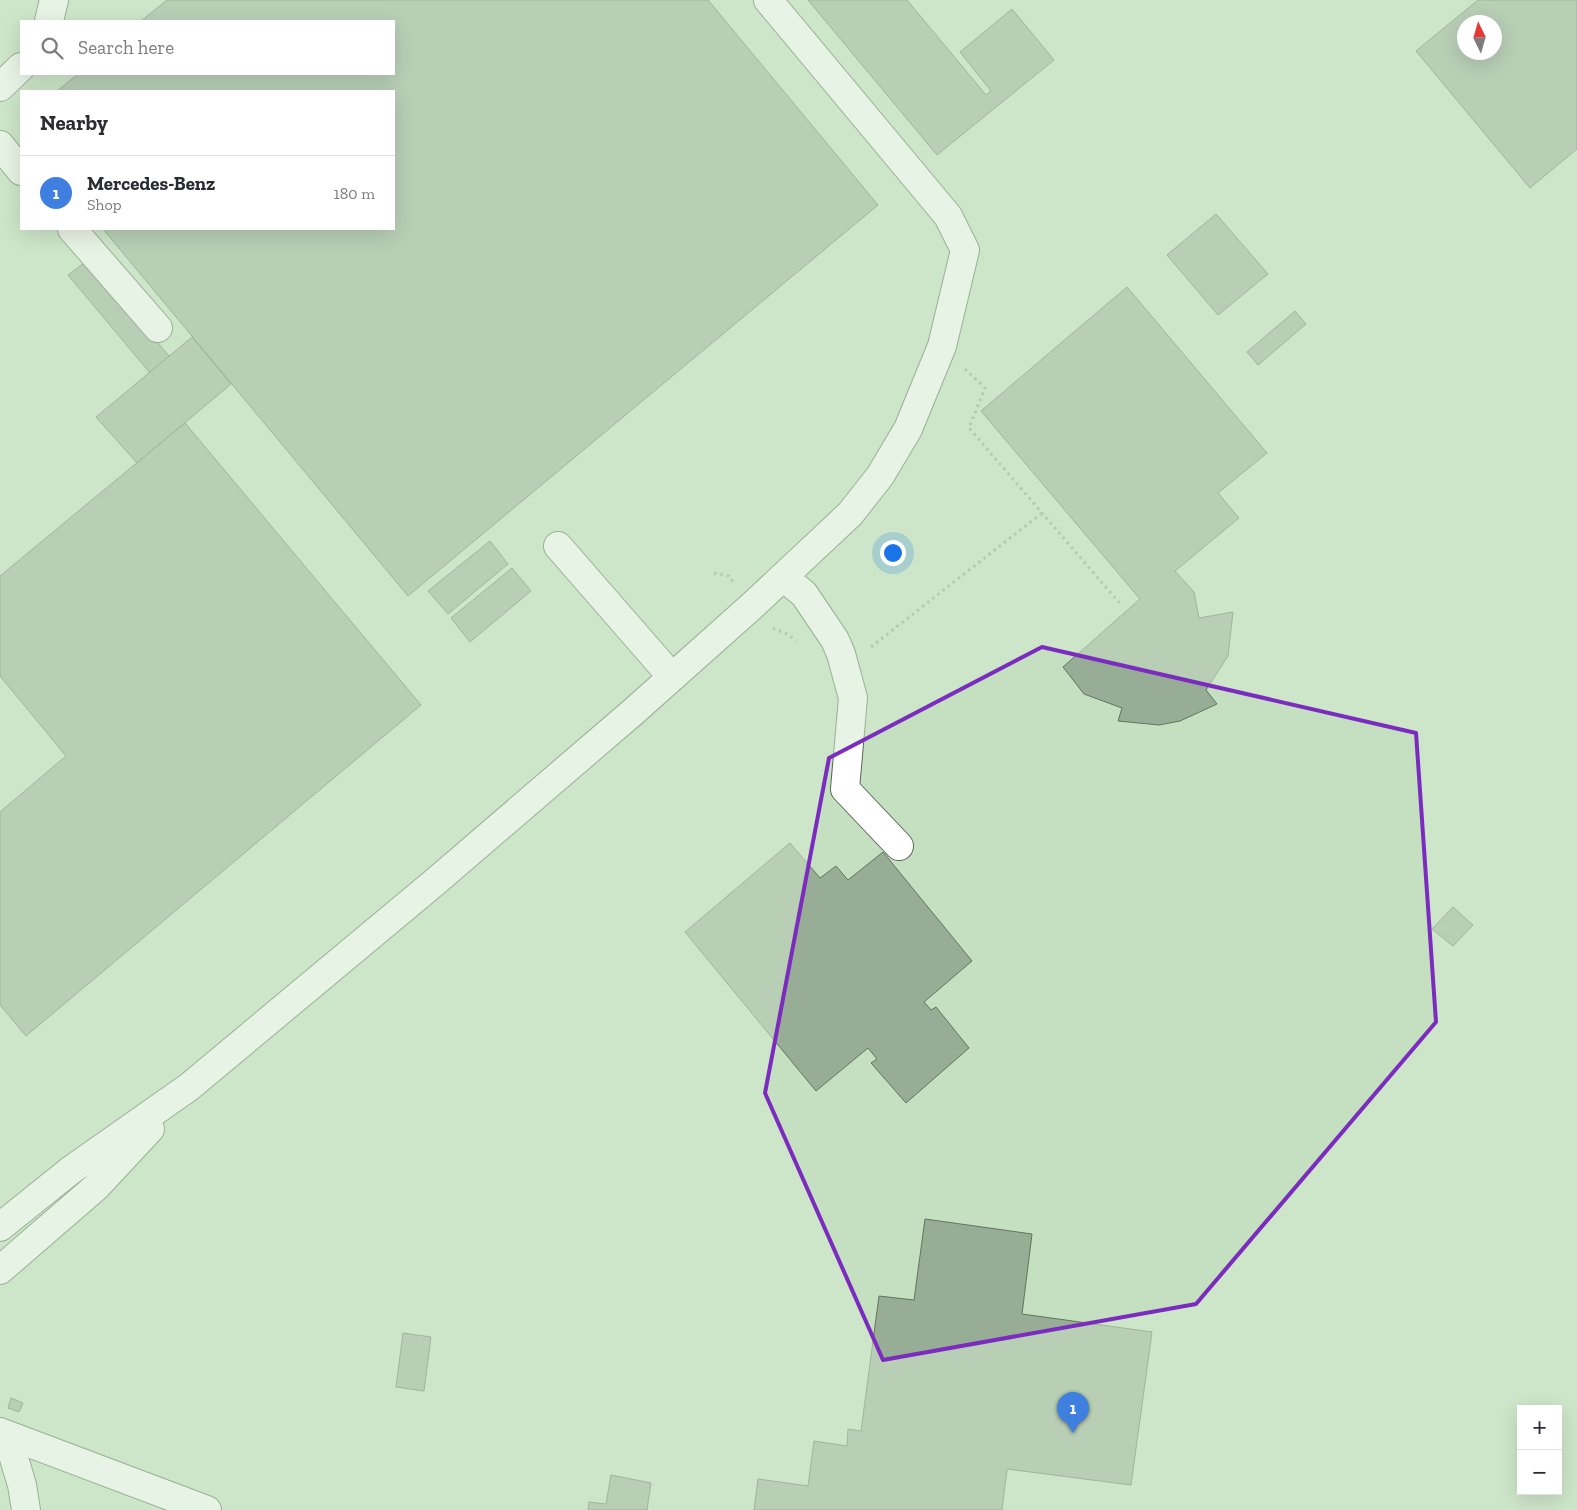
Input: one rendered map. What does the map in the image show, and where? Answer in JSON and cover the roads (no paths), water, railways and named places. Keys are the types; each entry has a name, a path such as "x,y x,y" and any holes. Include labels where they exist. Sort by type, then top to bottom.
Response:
{"main road":[{"path":"49,20 54,0"},
{"path":"0,1227 71,1170 189,1087 435,882 753,605 850,514 880,476 908,429 942,346 965,250 948,216 768,0"},
{"path":"0,87 20,68"},
{"path":"0,145 20,170"},
{"path":"73,230 158,328"},
{"path":"558,546 672,677"},
{"path":"783,577 804,594 835,640 853,698 845,789 899,846"},
{"path":"0,1270 96,1187 189,1087"},
{"path":"4,1434 22,1485 26,1510"},
{"path":"4,1434 207,1510"}],"place":[{"name":"Mercedes-Benz","path":"1073,1433"}]}
